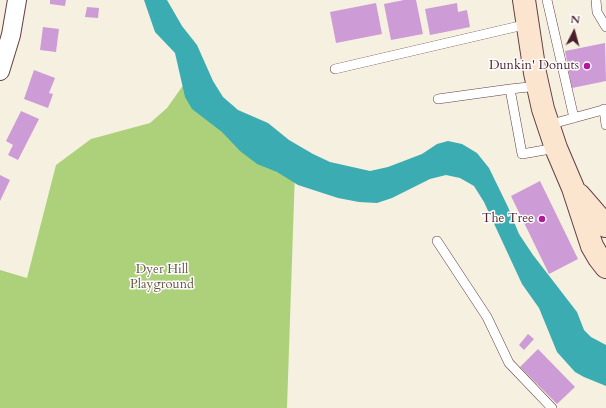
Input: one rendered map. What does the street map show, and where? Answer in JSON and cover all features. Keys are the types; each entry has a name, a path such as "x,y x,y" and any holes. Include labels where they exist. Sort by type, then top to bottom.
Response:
{"main road":[{"path":"524,0 538,86 548,125 573,188 592,246 606,267"},
{"path":"573,188 606,226"}],"street":[{"path":"0,71 11,35 17,0"}],"lane":[{"path":"547,0 574,118"},
{"path":"596,0 597,12 606,27"},
{"path":"335,69 528,24"},
{"path":"438,100 510,88 538,86"},
{"path":"510,88 522,154 556,148"},
{"path":"548,125 605,109 606,125"},
{"path":"437,241 487,317 509,363 552,408"}],"green space":[{"name":"Dyer Hill Playground","path":"189,77 295,171 287,408 0,408 0,270 27,278 56,165 91,139 150,123 167,108"}],"water":[{"path":"144,0 167,0 182,26 197,45 213,81 223,97 238,110 268,123 289,140 330,162 370,171 388,167 422,154 437,144 448,141 462,144 477,153 489,168 519,234 533,255 577,312 584,330 591,337 606,345 606,386 575,372 557,352 539,308 522,284 484,202 474,186 460,178 446,175 430,179 392,198 377,203 359,202 338,198 298,185 277,172 257,164 240,151 222,132 192,109 185,97 175,53 155,32"}],"building":[{"path":"50,0 66,0 65,6 50,4"},
{"path":"404,0 416,0 423,34 391,40 384,4"},
{"path":"376,3 382,34 336,43 330,12"},
{"path":"457,3 458,12 467,10 470,27 430,35 425,9"},
{"path":"87,7 99,8 98,18 85,17"},
{"path":"43,27 59,29 56,52 40,50"},
{"name":"Dunkin' Donuts","path":"605,43 606,81 572,88 565,51"},
{"path":"34,70 55,78 49,93 53,94 48,108 24,99"},
{"path":"21,111 39,119 18,160 8,155 13,145 6,141"},
{"path":"0,175 10,180 0,201"},
{"path":"540,181 578,259 549,274 511,196"},
{"path":"528,334 534,339 524,350 519,345"},
{"path":"538,349 575,387 557,404 520,367"}],"place":[{"name":"Dunkin' Donuts","path":"587,66"},
{"name":"The Tree","path":"542,219"}]}
